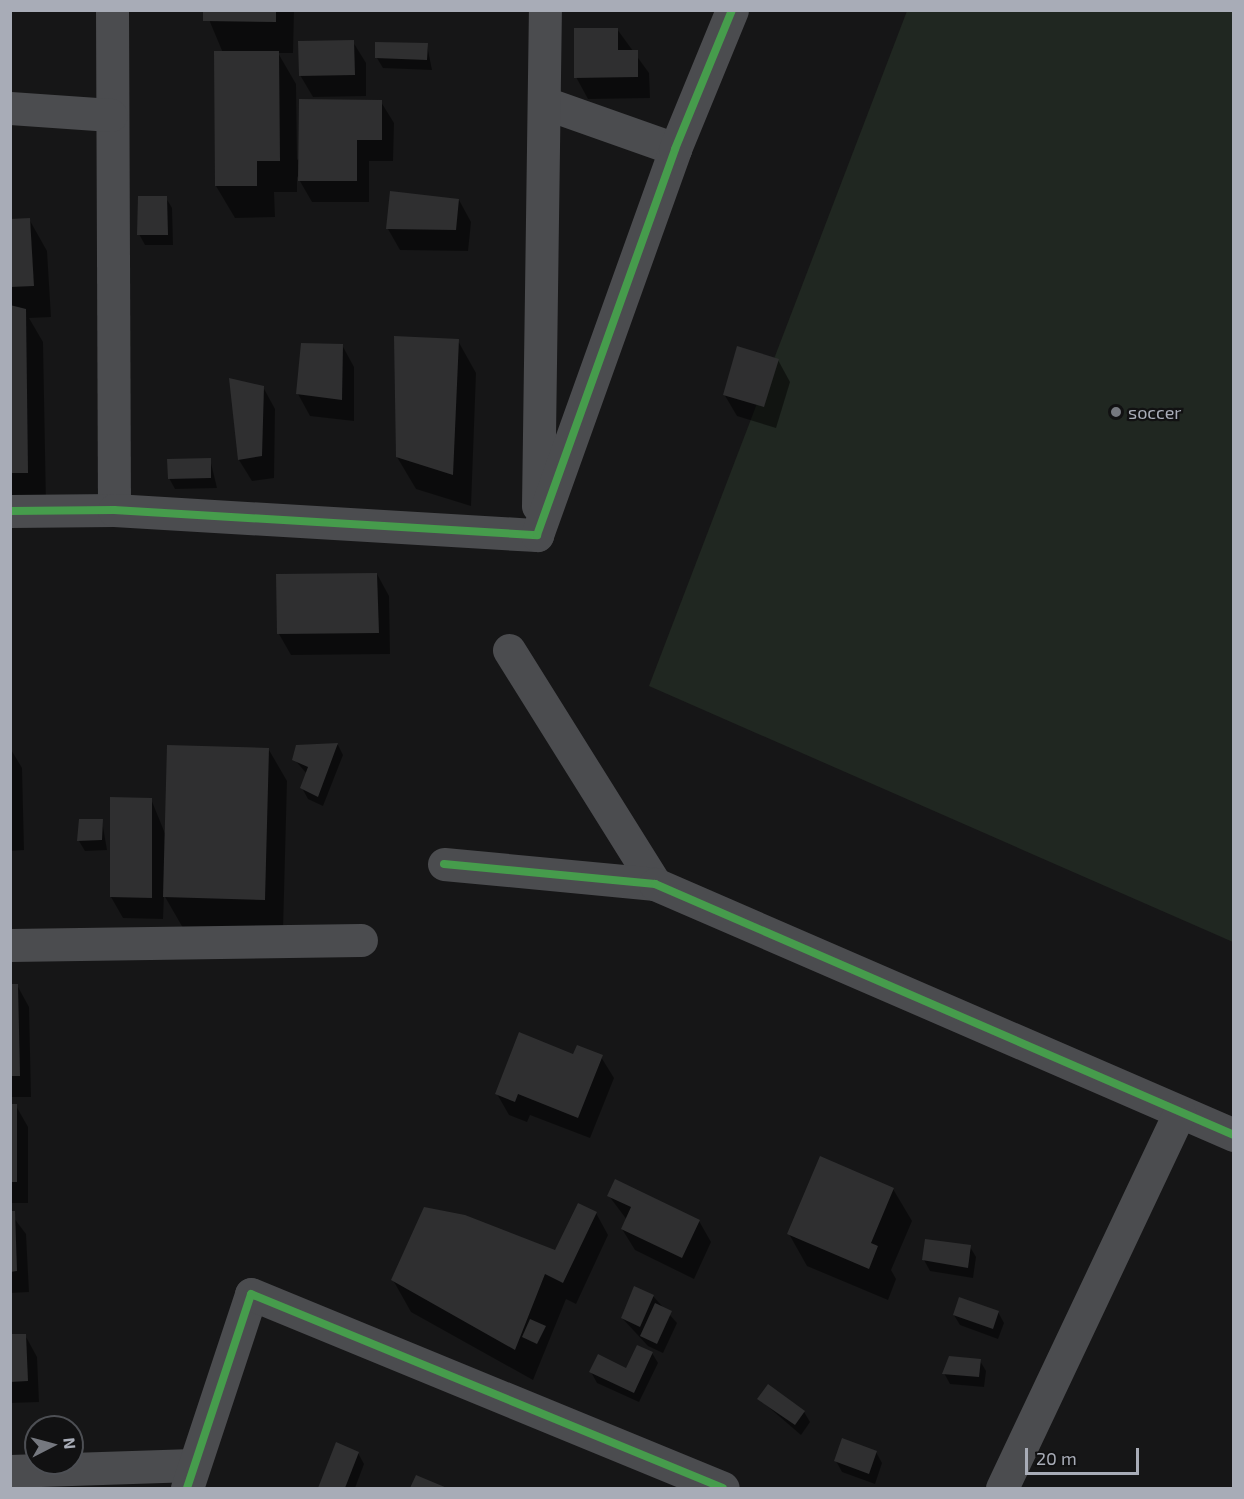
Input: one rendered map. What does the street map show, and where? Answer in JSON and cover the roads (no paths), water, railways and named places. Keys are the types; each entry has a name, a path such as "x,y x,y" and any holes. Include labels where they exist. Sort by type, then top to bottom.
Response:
{"street":[{"path":"112,10 114,510"},
{"path":"537,535 545,10"},
{"path":"537,535 675,150 732,10"},
{"path":"545,103 675,150"},
{"path":"10,108 111,115"},
{"path":"10,511 114,510 537,535"},
{"path":"509,650 655,884"},
{"path":"444,864 655,884 1233,1135"},
{"path":"10,945 361,940"},
{"path":"1002,1488 1179,1113"},
{"path":"10,1471 190,1477 251,1294 723,1488"}],"place":[{"name":"soccer","path":"1116,412"}]}
